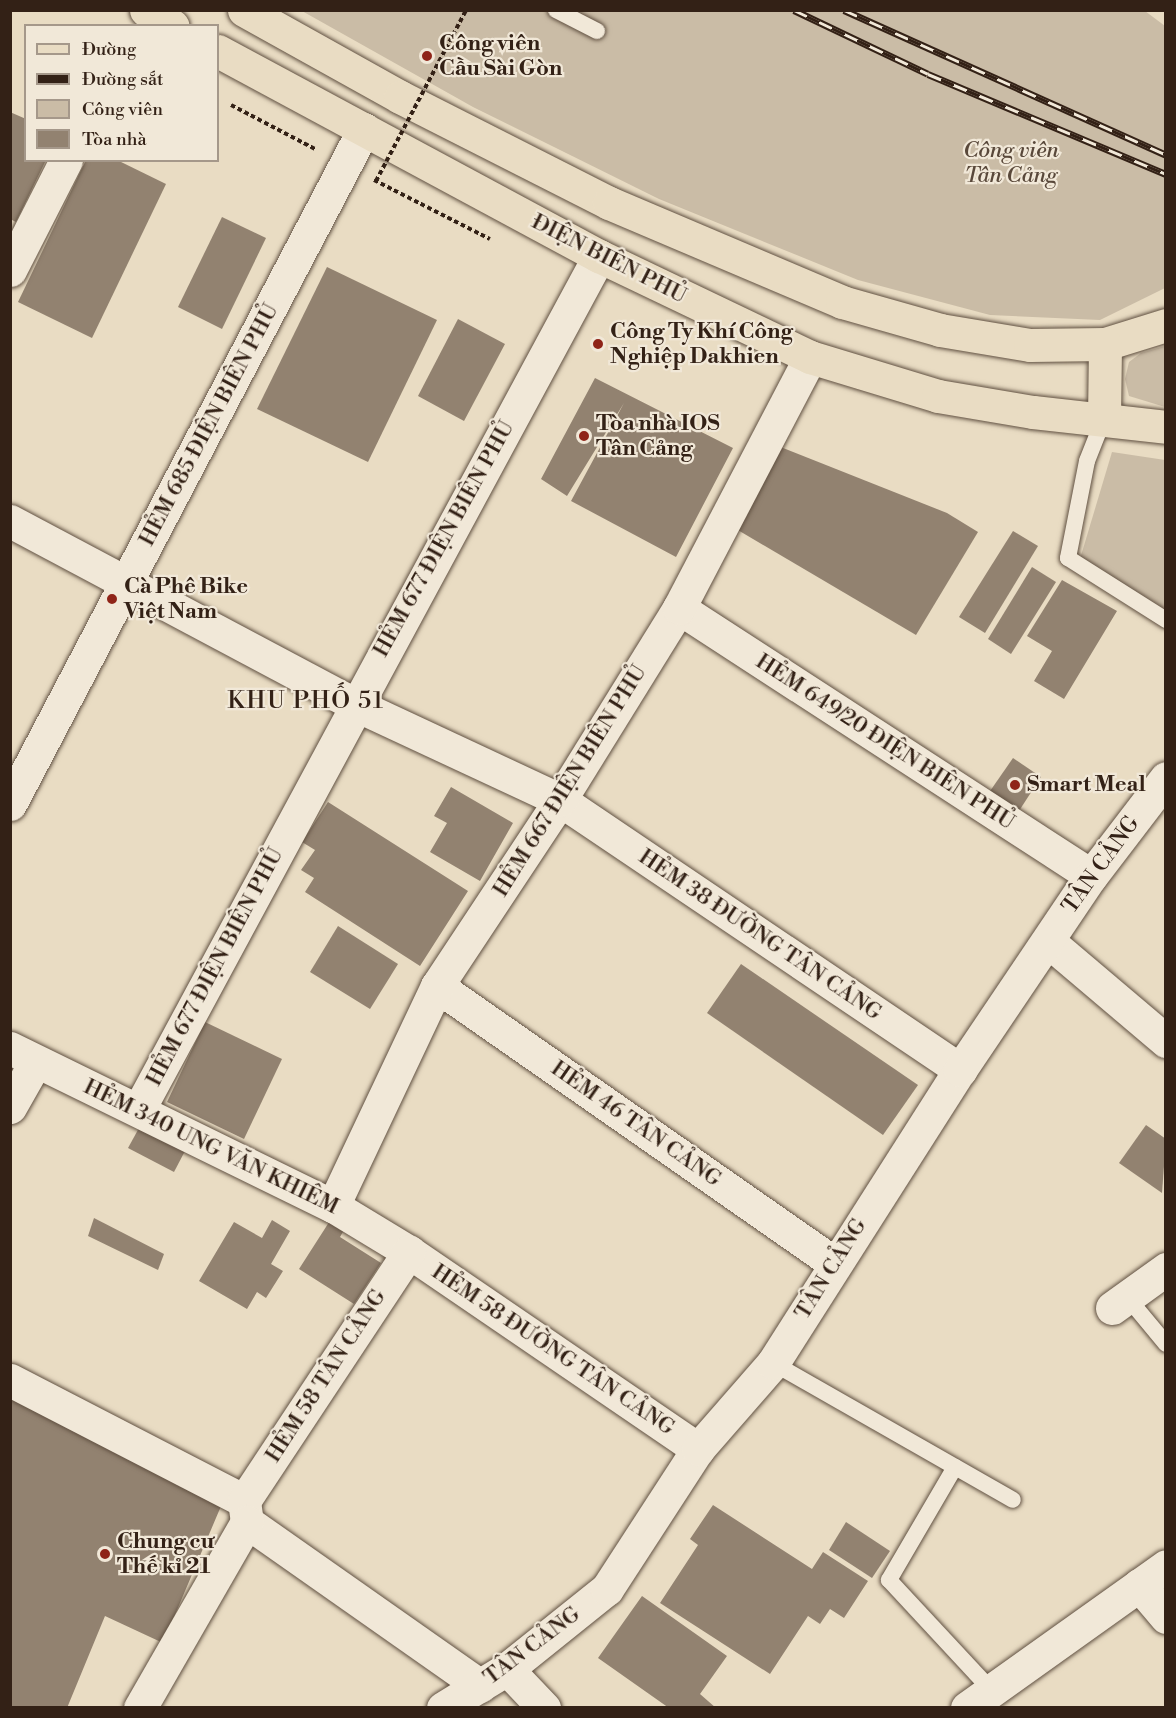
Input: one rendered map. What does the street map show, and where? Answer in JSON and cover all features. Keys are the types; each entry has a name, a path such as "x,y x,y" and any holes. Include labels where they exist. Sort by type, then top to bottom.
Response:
{"main road":[{"path":"146,10 170,24"},
{"path":"251,12 400,97 609,203 842,302 940,330 1030,345 1105,344 1166,325"},
{"name":"ĐIỆN BIÊN PHỦ","path":"219,52 599,256 810,357 938,396 1033,412 1104,418 1166,427"},
{"path":"1104,418 1105,344"}],"street":[{"path":"135,24 141,10"},
{"name":"HẺM 685 ĐIỆN BIÊN PHỦ","path":"14,789 127,584 364,129"},
{"path":"10,270 65,162"},
{"name":"HẺM 677 ĐIỆN BIÊN PHỦ","path":"139,1109 354,704 599,256"},
{"name":"HẺM 667 ĐIỆN BIÊN PHỦ","path":"333,1206 437,986 560,800 679,608 810,357"},
{"name":"HẺM 38 ĐƯỜNG TÂN CẢNG","path":"10,520 354,704 560,800 960,1070"},
{"name":"HẺM 649/20 ĐIỆN BIÊN PHỦ","path":"679,608 1091,876"},
{"name":"TÂN CẢNG","path":"443,1707 494,1677 608,1589 698,1449 773,1363 834,1263 960,1070 1091,876 1166,778"},
{"path":"1048,941 1166,1041"},
{"name":"HẺM 46 TÂN CẢNG","path":"437,986 834,1263"},
{"path":"10,1107 22,1055"},
{"name":"HẺM 340 UNG VĂN KHIÊM","path":"22,1055 139,1109 333,1206 409,1252"},
{"name":"HẺM 58 ĐƯỜNG TÂN CẢNG","path":"409,1252 698,1449"},
{"name":"HẺM 58 TÂN CẢNG","path":"246,1512 409,1252"},
{"path":"1119,1303 1166,1269"},
{"path":"10,1380 246,1512 494,1677 544,1707"},
{"path":"140,1707 246,1512"},
{"path":"988,1702 1166,1566"},
{"path":"1139,1585 1166,1617"}],"lane":[{"path":"556,10 597,31"},
{"path":"1104,418 1087,462 1068,558 1166,620"},
{"path":"1119,1303 1166,1344"},
{"path":"773,1363 1013,1500"},
{"path":"955,1467 889,1580 988,1702"}],"path":[{"path":"376,181 466,10"},
{"path":"231,105 324,154"},
{"path":"366,175 497,243"}],"green space":[{"name":"Công viên Tân Cảng","path":"302,11 1145,11 1165,26 1165,288 1100,320 990,315 858,280 659,199 473,107"},
{"path":"1165,346 1165,407 1129,396 1125,379 1129,362 1141,353"},
{"path":"1112,452 1165,460 1165,612 1080,559"}],"building":[{"path":"10,112 24,118 24,162 45,162 16,222 10,219"},
{"path":"85,162 121,162 166,184 92,338 18,302"},
{"path":"222,217 266,238 222,329 178,307"},
{"path":"327,267 437,320 368,462 257,409"},
{"path":"458,319 505,344 464,421 418,396"},
{"path":"595,378 733,448 676,557 571,501 624,403 567,496 541,479"},
{"path":"773,444 947,513 978,532 916,635 726,523"},
{"path":"1013,531 1038,546 985,633 959,617"},
{"path":"1032,567 1056,582 1011,654 988,639"},
{"path":"1062,580 1117,611 1064,699 1034,681 1052,651 1027,636"},
{"name":"Smart Meal","path":"1013,758 1041,777 1017,814 988,794"},
{"path":"451,787 513,823 480,881 430,852 447,823 434,816"},
{"path":"328,802 468,891 420,966 305,892 314,878 301,870 315,850 302,842"},
{"path":"338,926 398,964 370,1009 310,972"},
{"path":"741,964 918,1085 883,1135 707,1013"},
{"path":"205,1022 282,1059 244,1139 167,1102"},
{"path":"1146,1125 1166,1139 1162,1193 1119,1163"},
{"path":"139,1128 185,1151 174,1172 128,1148"},
{"path":"333,1216 347,1225 340,1237 381,1263 354,1304 299,1269"},
{"path":"94,1218 164,1254 158,1270 88,1236"},
{"path":"272,1220 290,1231 271,1264 283,1271 266,1298 257,1292 247,1309 199,1281 234,1222 262,1238"},
{"name":"Chung cư Thế kỉ 21","path":"10,1380 227,1492 163,1643 105,1616 67,1708 10,1708"},
{"path":"713,1505 812,1569 823,1552 868,1581 844,1618 830,1609 820,1624 808,1616 770,1674 660,1603 698,1545 690,1539"},
{"path":"846,1522 890,1551 872,1578 829,1550"},
{"path":"642,1596 727,1656 700,1694 716,1708 669,1708 598,1658"}],"railway":[{"path":"794,10 928,74 1166,174"},
{"path":"844,10 1166,155"}],"place":[{"name":"Công viên Cầu Sài Gòn","path":"427,56"},
{"name":"Công Ty Khí Công Nghiệp Dakhien","path":"598,344"},
{"name":"Tòa nhà IOS Tân Cảng","path":"584,436"},
{"name":"Cà Phê Bike Việt Nam","path":"112,599"},
{"name":"Smart Meal","path":"1015,785"},
{"name":"Chung cư Thế kỉ 21","path":"105,1554"}],"district":[{"name":"KHU PHỐ 51","path":"306,702"}]}
